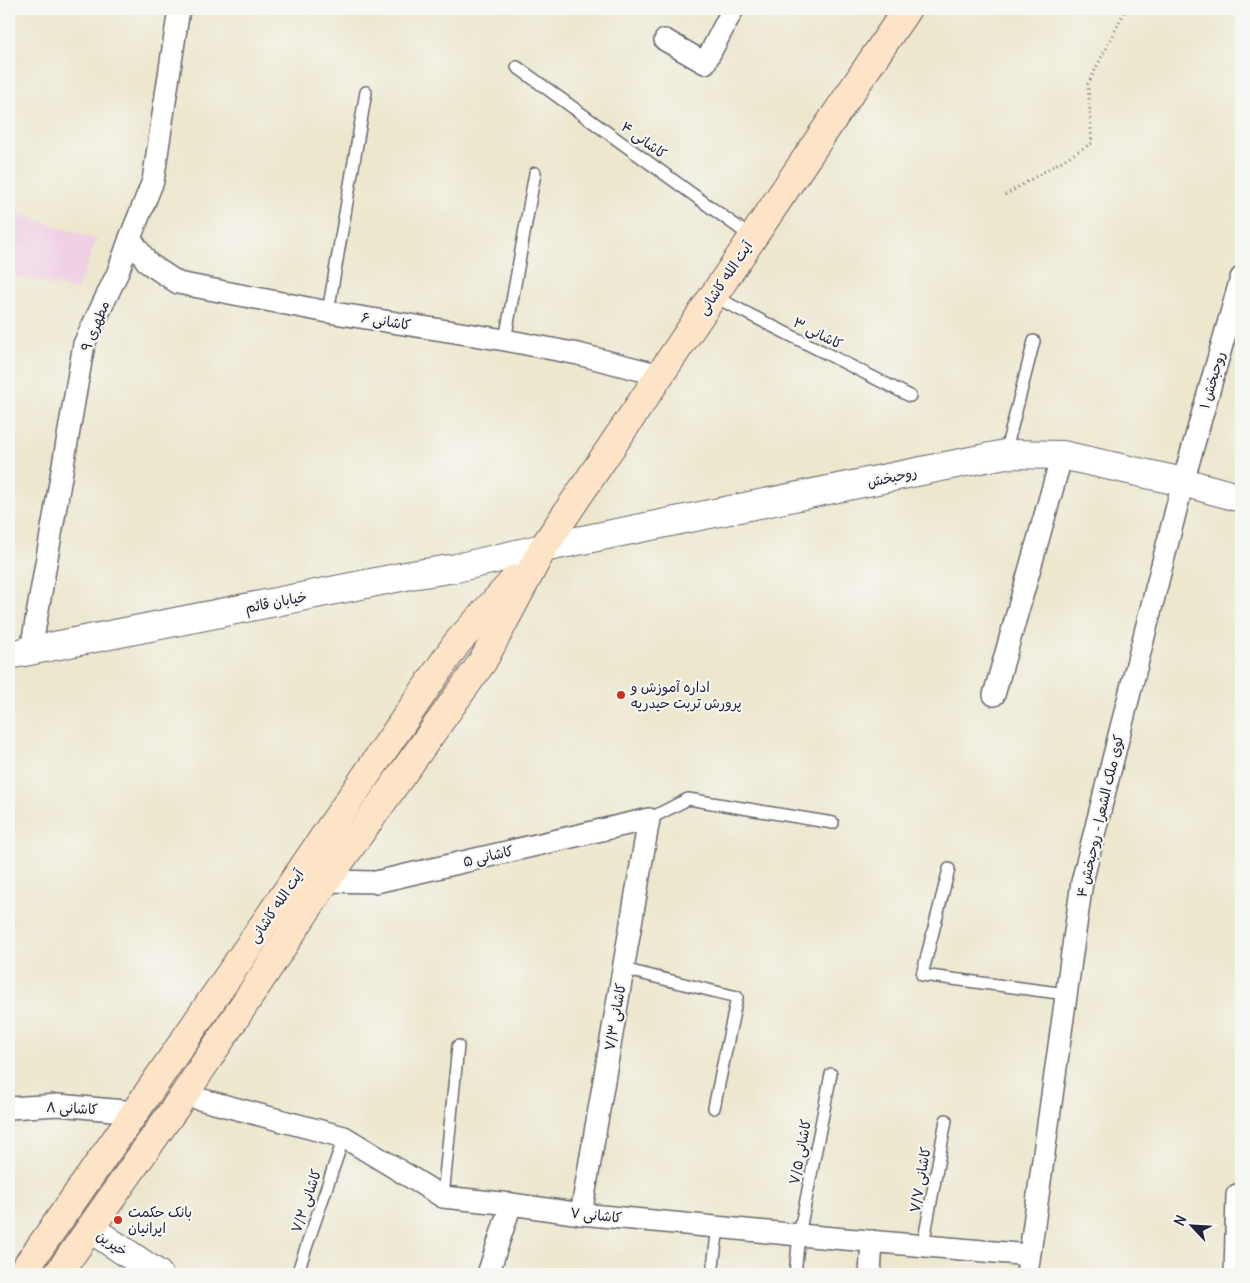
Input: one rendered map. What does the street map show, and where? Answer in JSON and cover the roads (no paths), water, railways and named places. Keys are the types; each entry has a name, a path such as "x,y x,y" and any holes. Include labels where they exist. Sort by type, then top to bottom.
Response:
{"main road":[{"name":"آیت الله کاشانی","path":"58,1274 184,1095 326,881 483,661 543,548 907,9"},
{"name":"آیت الله کاشانی","path":"21,1274 135,1112 457,643 543,548"}],"street":[{"name":"مطهری ۹","path":"20,653 84,344 118,272 153,181 179,9"},
{"path":"665,40 706,63 733,9"},
{"name":"کاشانی ۶","path":"130,238 148,263 178,283 328,312 505,340 578,354 660,375"},
{"name":"روحبخش ۱","path":"1183,482 1241,278"},
{"name":"روحبخش","path":"543,548 1005,454 1062,455 1183,482 1241,498"},
{"path":"994,695 1062,455"},
{"name":"کوی ملک الشعرا - روحبخش ۴","path":"1028,1265 1082,882 1183,482"},
{"name":"خیابان قائم","path":"20,653 411,575 456,568 543,548"},
{"name":"کاشانی ۵","path":"326,881 376,882 649,819"},
{"name":"کاشانی ۷/۳","path":"581,1214 649,819"},
{"name":"کاشانی ۷","path":"184,1095 344,1137 443,1198 511,1204 581,1214 923,1245 1028,1265"},
{"name":"کاشانی ۸","path":"9,1108 58,1105 135,1112"},
{"path":"1235,1274 1237,1195 1241,1195"},
{"path":"488,1274 511,1204"},
{"name":"خیرین","path":"91,1229 158,1274"},
{"path":"870,1274 872,1241"}],"lane":[{"name":"کاشانی ۴","path":"518,67 753,238"},
{"path":"328,312 366,92"},
{"path":"505,340 535,173"},
{"name":"کاشانی ۳","path":"713,296 910,396"},
{"path":"1005,454 1034,341"},
{"path":"649,819 688,799 833,822"},
{"path":"949,869 922,975 1066,994"},
{"path":"623,969 737,997 714,1108"},
{"path":"443,1198 458,1046"},
{"name":"کاشانی ۷/۵","path":"795,1274 799,1235 831,1074"},
{"name":"کاشانی ۷/۷","path":"923,1245 946,1120"},
{"name":"کاشانی ۷/۲","path":"297,1274 344,1137"},
{"path":"712,1274 718,1227"}],"place":[{"name":"اداره آموزش و پرورش تربت حیدریه","path":"621,695"},
{"name":"بانک حکمت ایرانیان","path":"118,1220"}]}
